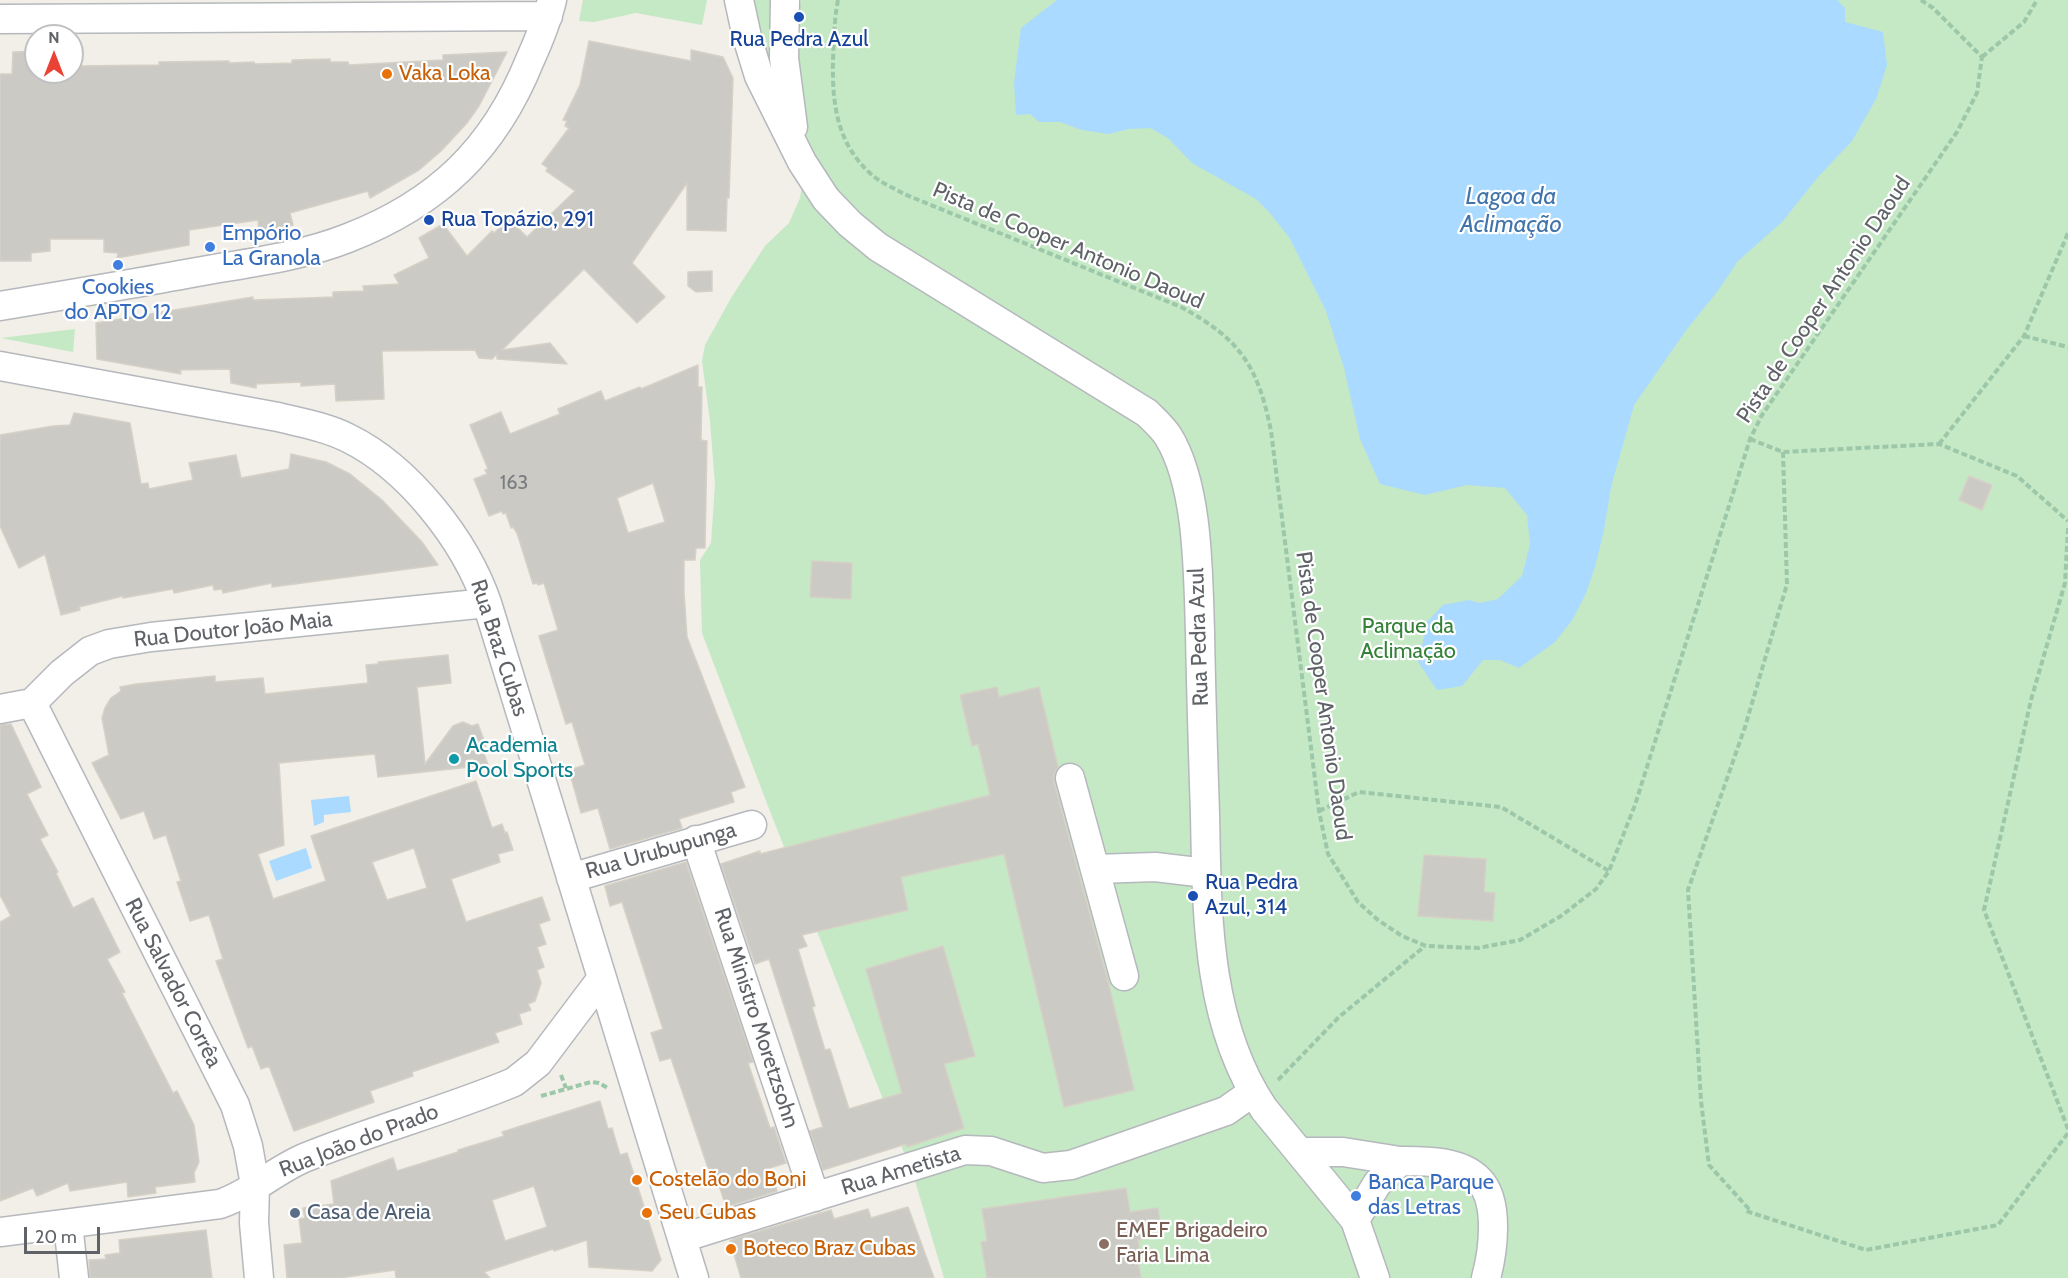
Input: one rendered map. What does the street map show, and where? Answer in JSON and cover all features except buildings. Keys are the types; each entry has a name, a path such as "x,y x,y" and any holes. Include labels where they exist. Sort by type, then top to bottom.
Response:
{"street":[{"name":"Rua Pedra Azul","path":"739,0 747,38 759,76 802,162 826,199 850,224 878,247 1147,413 1168,435 1181,463 1191,505 1198,571 1207,902 1222,1011 1232,1046 1253,1092 1355,1220 1375,1278"},
{"name":"Rua Pedra Azul","path":"785,0 784,58 795,144"},
{"path":"0,306 288,256 346,239 418,204 462,169 487,139 517,92 550,8 81,9 17,13"},
{"name":"Rua Braz Cubas","path":"0,366 317,426 348,438 379,457 411,485 440,519 461,548 475,573 487,603 694,1278"},
{"name":"Rua Doutor João Maia","path":"32,703 90,651 109,644 151,637 487,603"},
{"path":"0,709 32,703"},
{"name":"Rua Salvador Corrêa","path":"32,703 235,1104 248,1146 255,1185 254,1223 260,1278"},
{"path":"1070,778 1124,976"},
{"name":"Rua Urubupunga","path":"571,878 752,825"},
{"name":"Rua Ministro Moretzsohn","path":"696,840 815,1197"},
{"path":"1096,869 1155,867 1206,873"},
{"name":"Rua João do Prado","path":"0,1232 220,1204 237,1197 303,1158 514,1082 538,1063 602,978"},
{"name":"Rua Ametista","path":"682,1238 949,1154 971,1150 991,1151 1043,1168 1071,1165 1226,1111 1253,1092"},
{"path":"1300,1152 1342,1152 1400,1161 1422,1161 1461,1168 1479,1179 1488,1193 1492,1216 1493,1238 1486,1278"},
{"path":"1355,1220 1377,1184 1400,1161"},
{"path":"68,1224 74,1278"}],"path":[{"name":"Pista de Cooper Antonio Daoud","path":"838,0 832,80 835,112 840,130 849,148 874,177 904,194 1181,307 1219,330 1244,356 1254,371 1267,410 1271,431 1319,811 1328,854 1359,902 1378,920 1402,936 1426,946 1478,948 1520,940 1577,905 1596,889 1609,871 1635,805 1750,439 1762,415 1957,132 1977,93 1982,57"},
{"path":"1921,0 1933,8 1982,57 2024,22 2037,0"},
{"path":"1939,444 2024,336 2068,233"},
{"path":"2024,336 2068,347"},
{"path":"1750,439 1783,452 1939,444 2017,476 2068,521"},
{"path":"1783,452 1787,584 1745,727 1688,890 1701,1101 1709,1165 1748,1208 1746,1211 1866,1250 1998,1225 2068,1131 1984,910 2031,700 2065,583 2068,528"},
{"path":"1319,811 1359,792 1501,807 1609,871"},
{"path":"1253,1092 1276,1081 1339,1017 1426,946"},
{"path":"532,1099 591,1082 599,1083 610,1090"}],"green space":[{"path":"583,0 707,0 702,25 636,13 594,22 579,21"},
{"path":"751,0 772,0 775,86"},
{"name":"Parque da Aclimação","path":"801,0 2068,0 2068,1278 944,1278 915,1181 702,633 700,560 711,543 715,485 702,361 705,345 731,298 765,246 789,223 800,198 808,150 785,75"},
{"path":"75,329 73,352 1,338"}],"water":[{"name":"Lagoa da Aclimação","path":"1057,0 1837,0 1845,8 1845,22 1883,32 1887,65 1876,99 1852,141 1818,177 1782,222 1738,261 1634,405 1611,487 1595,567 1586,593 1573,619 1555,642 1519,668 1500,660 1483,660 1462,686 1437,690 1418,662 1425,624 1443,605 1469,600 1480,603 1498,599 1522,576 1530,544 1527,515 1505,488 1467,485 1425,495 1380,484 1360,439 1344,368 1326,311 1289,237 1256,199 1192,163 1169,139 1151,128 1129,129 1108,134 1082,130 1060,122 1039,122 1030,114 1016,115 1014,83 1021,28"},
{"path":"349,796 351,812 324,815 324,822 314,826 311,800"},
{"path":"306,848 312,868 276,881 269,861"}],"place":[{"name":"Rua Pedra Azul","path":"799,17"},
{"name":"Vaka Loka","path":"387,74"},
{"name":"Rua Topázio, 291","path":"429,220"},
{"name":"Empório La Granola","path":"210,247"},
{"name":"Cookies do APTO 12","path":"118,265"},
{"name":"Academia Pool Sports","path":"454,759"},
{"name":"Rua Pedra Azul, 314","path":"1193,896"},
{"name":"Costelão do Boni","path":"637,1180"},
{"name":"Banca Parque das Letras","path":"1356,1196"},
{"name":"Casa de Areia","path":"295,1213"},
{"name":"Seu Cubas","path":"647,1213"},
{"name":"EMEF Brigadeiro Faria Lima","path":"1104,1244"},
{"name":"Boteco Braz Cubas","path":"731,1249"}]}
